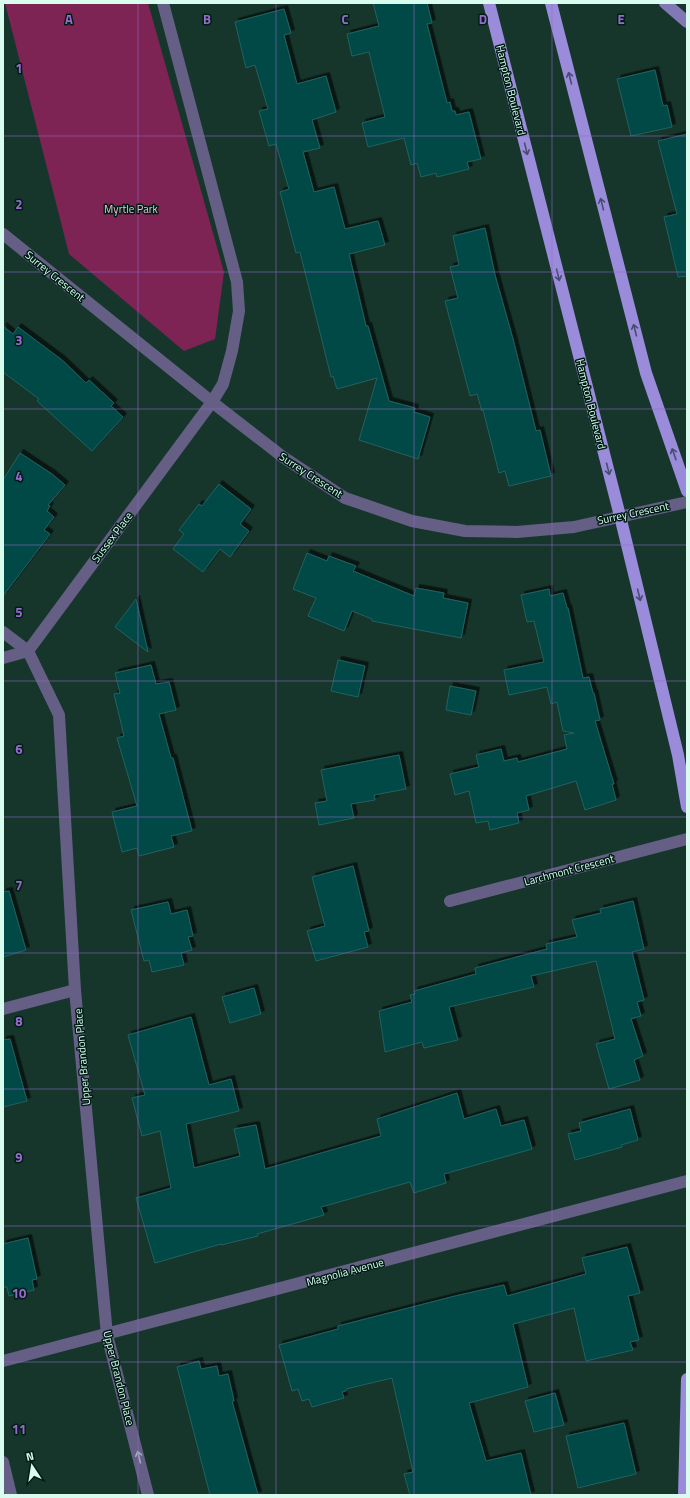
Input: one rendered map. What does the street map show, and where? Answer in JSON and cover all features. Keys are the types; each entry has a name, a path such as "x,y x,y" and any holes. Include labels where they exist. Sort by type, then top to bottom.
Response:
{"main road":[{"name":"Hampton Boulevard","path":"489,3 620,516 678,755 687,807"},
{"path":"551,3 646,373 687,491"},
{"path":"665,3 687,22"},
{"path":"684,1495 687,1379"}],"street":[{"path":"163,3 237,282 239,311 232,351 223,384 212,402"},
{"name":"Surrey Crescent","path":"3,234 282,457 346,498 412,521 465,531 517,532 574,527 687,502"},
{"name":"Sussex Place","path":"28,651 212,402"},
{"name":"Upper Brandon Place","path":"3,632 28,651 60,715 75,990 107,1335 148,1495"},
{"path":"3,658 28,651"},
{"name":"Larchmont Crescent","path":"450,901 687,839"},
{"path":"3,1008 75,990"},
{"name":"Magnolia Avenue","path":"3,1362 687,1181"},
{"path":"3,1462 11,1495"}],"green space":[{"name":"Myrtle Park","path":"5,3 148,3 224,272 215,339 184,351 69,254"}],"building":[{"path":"373,3 427,3 432,23 427,24 447,103 450,102 452,111 455,111 456,115 469,112 481,159 467,162 469,169 437,177 436,173 421,177 417,163 411,165 404,138 368,147 362,123 385,117 369,52 352,56 347,34 379,26"},
{"path":"284,9 291,33 284,35 297,84 326,76 336,112 312,120 320,148 303,152 314,192 334,187 345,229 378,221 385,245 349,254 366,326 368,326 389,401 415,408 414,412 430,417 418,459 359,440 377,378 337,389 333,376 331,377 300,252 296,253 280,192 289,189 276,144 269,146 259,111 268,109 255,65 246,68 235,22"},
{"path":"655,70 663,106 667,105 672,127 631,136 617,79"},
{"path":"687,134 687,276 678,277 664,217 677,214 658,141"},
{"path":"485,228 495,275 536,431 540,430 551,476 509,486 505,471 499,473 483,410 482,411 477,394 470,396 445,301 458,298 450,267 459,265 453,236"},
{"path":"3,326 13,334 18,327 62,360 86,383 89,380 114,403 111,406 123,417 92,451 37,401 39,399 3,372"},
{"path":"20,453 52,474 65,485 48,505 50,506 47,511 54,517 44,530 50,534 3,596 3,480"},
{"path":"219,484 251,509 240,524 249,531 230,557 220,549 203,572 173,549 184,534 179,530 199,504 202,506"},
{"path":"307,553 327,561 329,556 356,566 353,571 414,596 416,588 444,593 443,598 468,603 461,638 372,621 372,619 352,611 344,631 308,616 316,598 293,589"},
{"path":"549,589 550,596 563,593 568,608 583,678 589,677 594,693 600,720 595,721 614,784 612,784 616,800 585,810 576,781 526,796 529,810 517,813 519,823 490,830 488,821 476,823 469,791 455,795 450,774 479,767 476,755 501,749 504,761 517,758 518,762 567,749 564,735 574,733 563,731 557,702 551,704 547,687 509,695 504,670 544,662 534,621 527,622 521,595"},
{"path":"136,599 148,652 115,627"},
{"path":"338,660 365,666 358,697 331,691"},
{"path":"151,665 156,684 169,682 176,710 159,714 171,758 173,758 192,831 171,836 174,847 139,856 137,848 122,852 112,812 137,806 117,738 124,736 114,694 120,693 115,673"},
{"path":"450,686 476,691 471,715 446,710"},
{"path":"399,755 406,789 374,795 375,800 351,804 354,818 319,825 315,803 327,801 321,770"},
{"path":"353,866 369,931 364,932 368,947 316,961 307,931 325,926 312,877"},
{"path":"9,891 26,950 3,957 3,892"},
{"path":"633,901 644,949 632,952 644,1000 637,1002 641,1016 631,1019 643,1056 634,1060 640,1080 609,1089 596,1044 615,1039 596,961 531,976 534,987 449,1007 458,1040 424,1048 422,1042 385,1052 379,1011 412,1002 410,995 415,994 414,991 476,974 475,968 547,949 546,944 577,937 572,920 601,913 600,909"},
{"path":"168,902 171,914 187,910 193,936 188,937 192,950 181,953 184,965 152,972 149,960 144,961 131,910"},
{"path":"254,988 261,1014 230,1023 222,997"},
{"path":"191,1017 209,1085 231,1079 239,1111 186,1124 194,1168 240,1156 234,1129 256,1125 265,1169 381,1136 377,1119 457,1093 464,1119 496,1109 501,1126 524,1120 532,1149 444,1174 446,1183 414,1193 410,1182 321,1207 324,1215 257,1234 258,1236 221,1244 155,1263 136,1198 171,1188 160,1131 142,1136 132,1098 145,1095 128,1035"},
{"path":"10,1039 27,1101 3,1107 3,1040"},
{"path":"630,1109 638,1140 621,1145 622,1147 575,1160 568,1134 581,1131 579,1123"},
{"path":"28,1238 37,1279 32,1280 34,1290 9,1296 7,1287 3,1287 3,1244"},
{"path":"627,1247 640,1293 628,1296 639,1340 630,1342 633,1350 586,1361 574,1308 513,1324 528,1387 469,1403 486,1461 521,1453 531,1495 410,1495 404,1474 413,1472 392,1378 346,1389 346,1391 342,1392 344,1398 312,1407 309,1399 302,1401 298,1389 292,1391 279,1345 338,1329 338,1326 455,1296 504,1285 507,1296 586,1274 582,1258"},
{"path":"199,1361 201,1369 217,1366 219,1376 228,1374 234,1401 232,1401 258,1495 210,1495 177,1367"},
{"path":"555,1393 564,1425 534,1432 525,1401"},
{"path":"624,1423 636,1474 578,1488 566,1436"}]}
